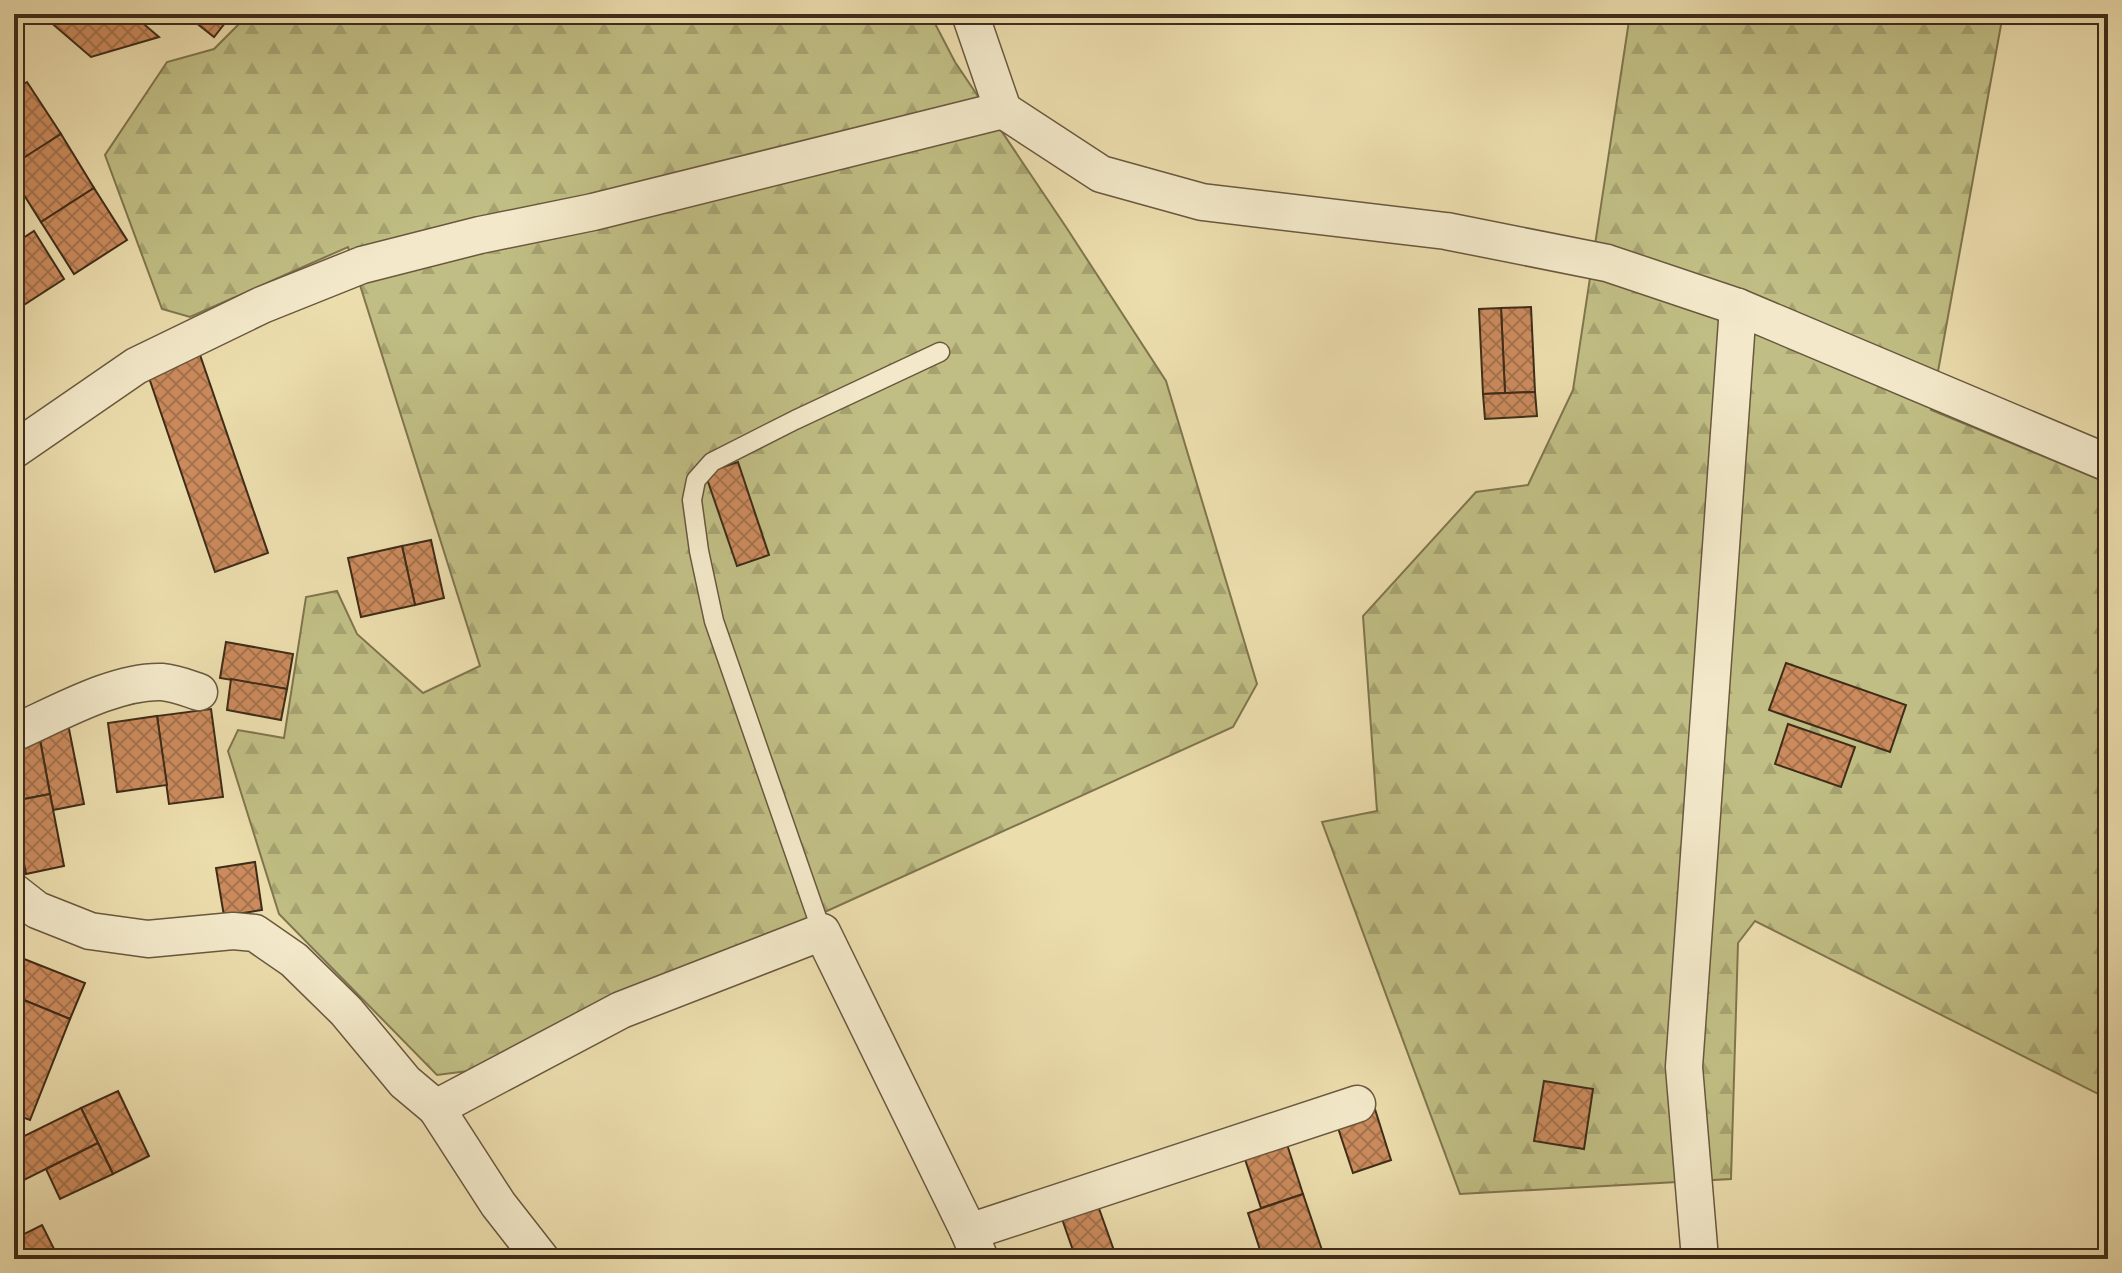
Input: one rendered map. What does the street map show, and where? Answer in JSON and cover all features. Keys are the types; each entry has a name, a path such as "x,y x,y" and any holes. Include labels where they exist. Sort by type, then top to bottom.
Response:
{"street":[{"path":"970,14 1003,110 1101,174 1202,202 1461,234 1607,263 1738,307 2108,463"},
{"path":"14,450 136,366 262,305 362,265 480,235 608,208 1003,110"},
{"path":"1700,1259 1684,1067 1738,307"},
{"path":"14,733 100,695 139,683 166,682 199,692"},
{"path":"14,892 37,910 90,931 148,939 233,931 255,933 294,960 346,1011 405,1082 436,1108 498,1204 541,1259"},
{"path":"436,1108 621,1010 822,932 974,1245 1357,1104"}],"lane":[{"path":"822,932 714,621 692,500 696,480 712,462 940,352"}],"green space":[{"path":"283,14 930,14 955,62 1166,381 1257,684 1233,727 468,1071 437,1075 279,914 228,751 238,730 284,738 306,597 337,591 357,634 423,693 480,666 348,247 190,317 162,309 105,155 167,62 214,49 242,21"},
{"path":"1630,14 2003,14 1931,410 2108,483 2108,1099 1755,921 1738,943 1731,1179 1460,1194 1322,822 1377,811 1363,616 1476,492 1528,485 1573,390"}],"building":[{"path":"41,14 132,14 159,37 91,57"},
{"path":"185,14 232,14 214,37"},
{"path":"27,82 61,134 15,164 14,90"},
{"path":"61,134 94,188 41,222 14,179 14,164"},
{"path":"94,188 127,240 74,274 41,222"},
{"path":"34,231 64,279 16,310 14,244"},
{"path":"1531,307 1535,392 1505,393 1501,308"},
{"path":"1501,308 1505,393 1483,394 1479,309"},
{"path":"198,349 268,553 215,572 145,366"},
{"path":"1535,392 1537,416 1485,419 1483,394"},
{"path":"738,462 769,555 737,566 705,473"},
{"path":"431,540 444,598 415,605 402,546"},
{"path":"402,546 415,605 361,617 348,558"},
{"path":"226,642 293,654 287,689 220,678"},
{"path":"1786,663 1906,705 1890,752 1769,710"},
{"path":"231,679 287,689 281,720 227,710"},
{"path":"211,709 223,797 169,804 157,716"},
{"path":"157,716 167,785 117,792 108,723"},
{"path":"68,724 84,804 53,810 38,729"},
{"path":"1788,724 1855,747 1841,787 1775,764"},
{"path":"40,740 50,794 14,801 14,745"},
{"path":"50,794 64,866 26,874 14,801"},
{"path":"255,862 262,910 224,916 216,868"},
{"path":"14,955 85,983 70,1019 14,996"},
{"path":"14,996 70,1019 30,1120 14,1114"},
{"path":"1544,1081 1593,1089 1584,1149 1534,1141"},
{"path":"118,1091 149,1156 113,1174 81,1108"},
{"path":"1374,1106 1391,1160 1353,1173 1335,1119"},
{"path":"81,1108 98,1143 14,1185 14,1141"},
{"path":"1284,1135 1303,1194 1261,1208 1242,1150"},
{"path":"98,1143 113,1174 60,1199 46,1169"},
{"path":"1303,1194 1325,1259 1263,1259 1248,1213"},
{"path":"1096,1200 1117,1259 1076,1259 1060,1213"},
{"path":"42,1225 56,1253 45,1259 14,1259 14,1239"}]}
